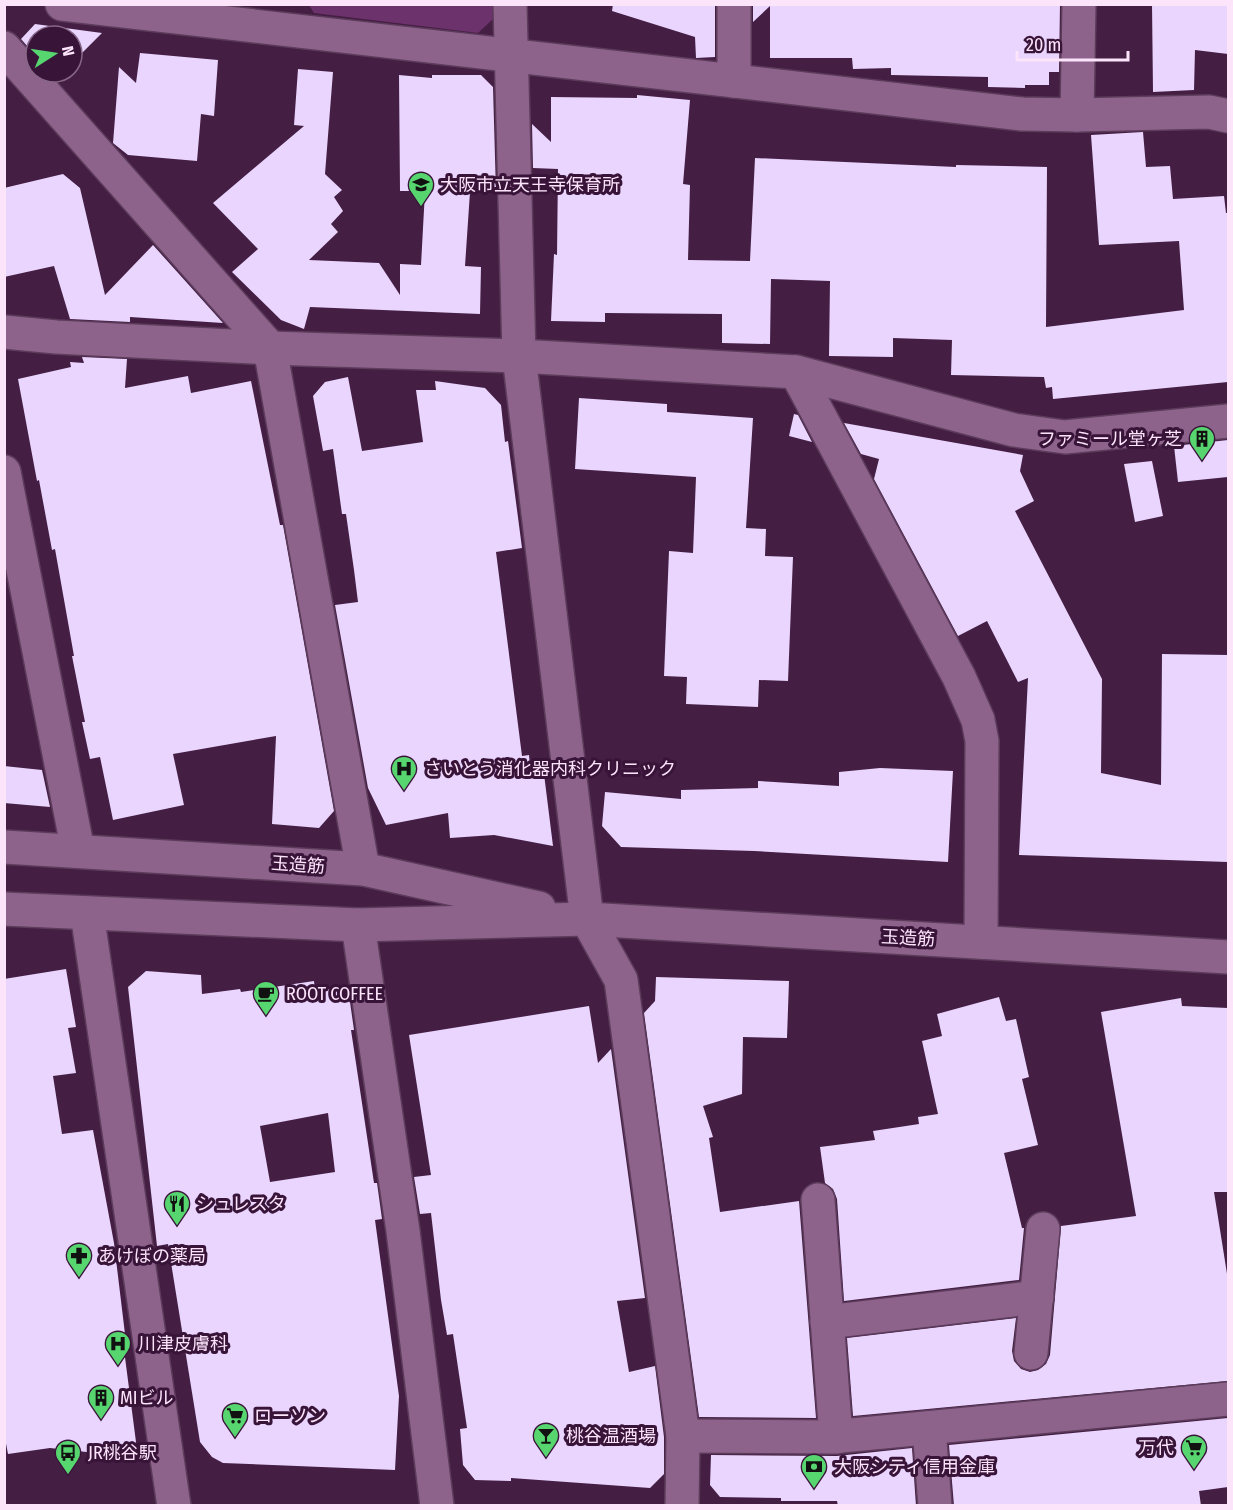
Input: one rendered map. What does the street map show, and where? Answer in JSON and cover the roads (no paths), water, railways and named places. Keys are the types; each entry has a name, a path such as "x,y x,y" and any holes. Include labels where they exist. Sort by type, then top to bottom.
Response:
{"street":[{"path":"62,4 285,17 512,55 1022,114 1209,112 1228,116"},
{"path":"510,4 519,356 587,920 621,980 683,1436 682,1506"},
{"path":"734,81 735,4"},
{"path":"1077,115 1078,4"},
{"path":"4,48 270,348 363,869"},
{"path":"4,332 56,337 270,348 519,356 796,372 1014,430 1065,437 1228,421"},
{"path":"796,372 959,677 978,720 982,741 981,942"},
{"path":"4,472 78,851"},
{"name":"玉造筋","path":"4,848 363,869 587,920"},
{"name":"玉造筋","path":"4,909 358,925 587,920 1228,957"},
{"path":"87,913 174,1506"},
{"path":"358,925 403,1231 437,1506"},
{"path":"818,1200 836,1437"},
{"path":"1031,1353 1043,1229"},
{"path":"827,1323 1037,1297"},
{"path":"683,1436 836,1437 1228,1399"},
{"path":"929,1428 935,1506"}],"place":[{"name":"大阪市立天王寺保育所","path":"421,208"},
{"name":"ファミール堂ヶ芝","path":"1202,462"},
{"name":"さいとう消化器内科クリニック","path":"404,792"},
{"name":"ROOT COFFEE","path":"266,1017"},
{"name":"シュレスタ","path":"177,1227"},
{"name":"あけぼの薬局","path":"79,1279"},
{"name":"川津皮膚科","path":"118,1367"},
{"name":"MIビル","path":"101,1421"},
{"name":"ローソン","path":"235,1439"},
{"name":"桃谷温酒場","path":"546,1459"},
{"name":"万代","path":"1194,1471"},
{"name":"JR桃谷駅","path":"68,1476"},
{"name":"大阪シティ信用金庫","path":"814,1490"}]}
